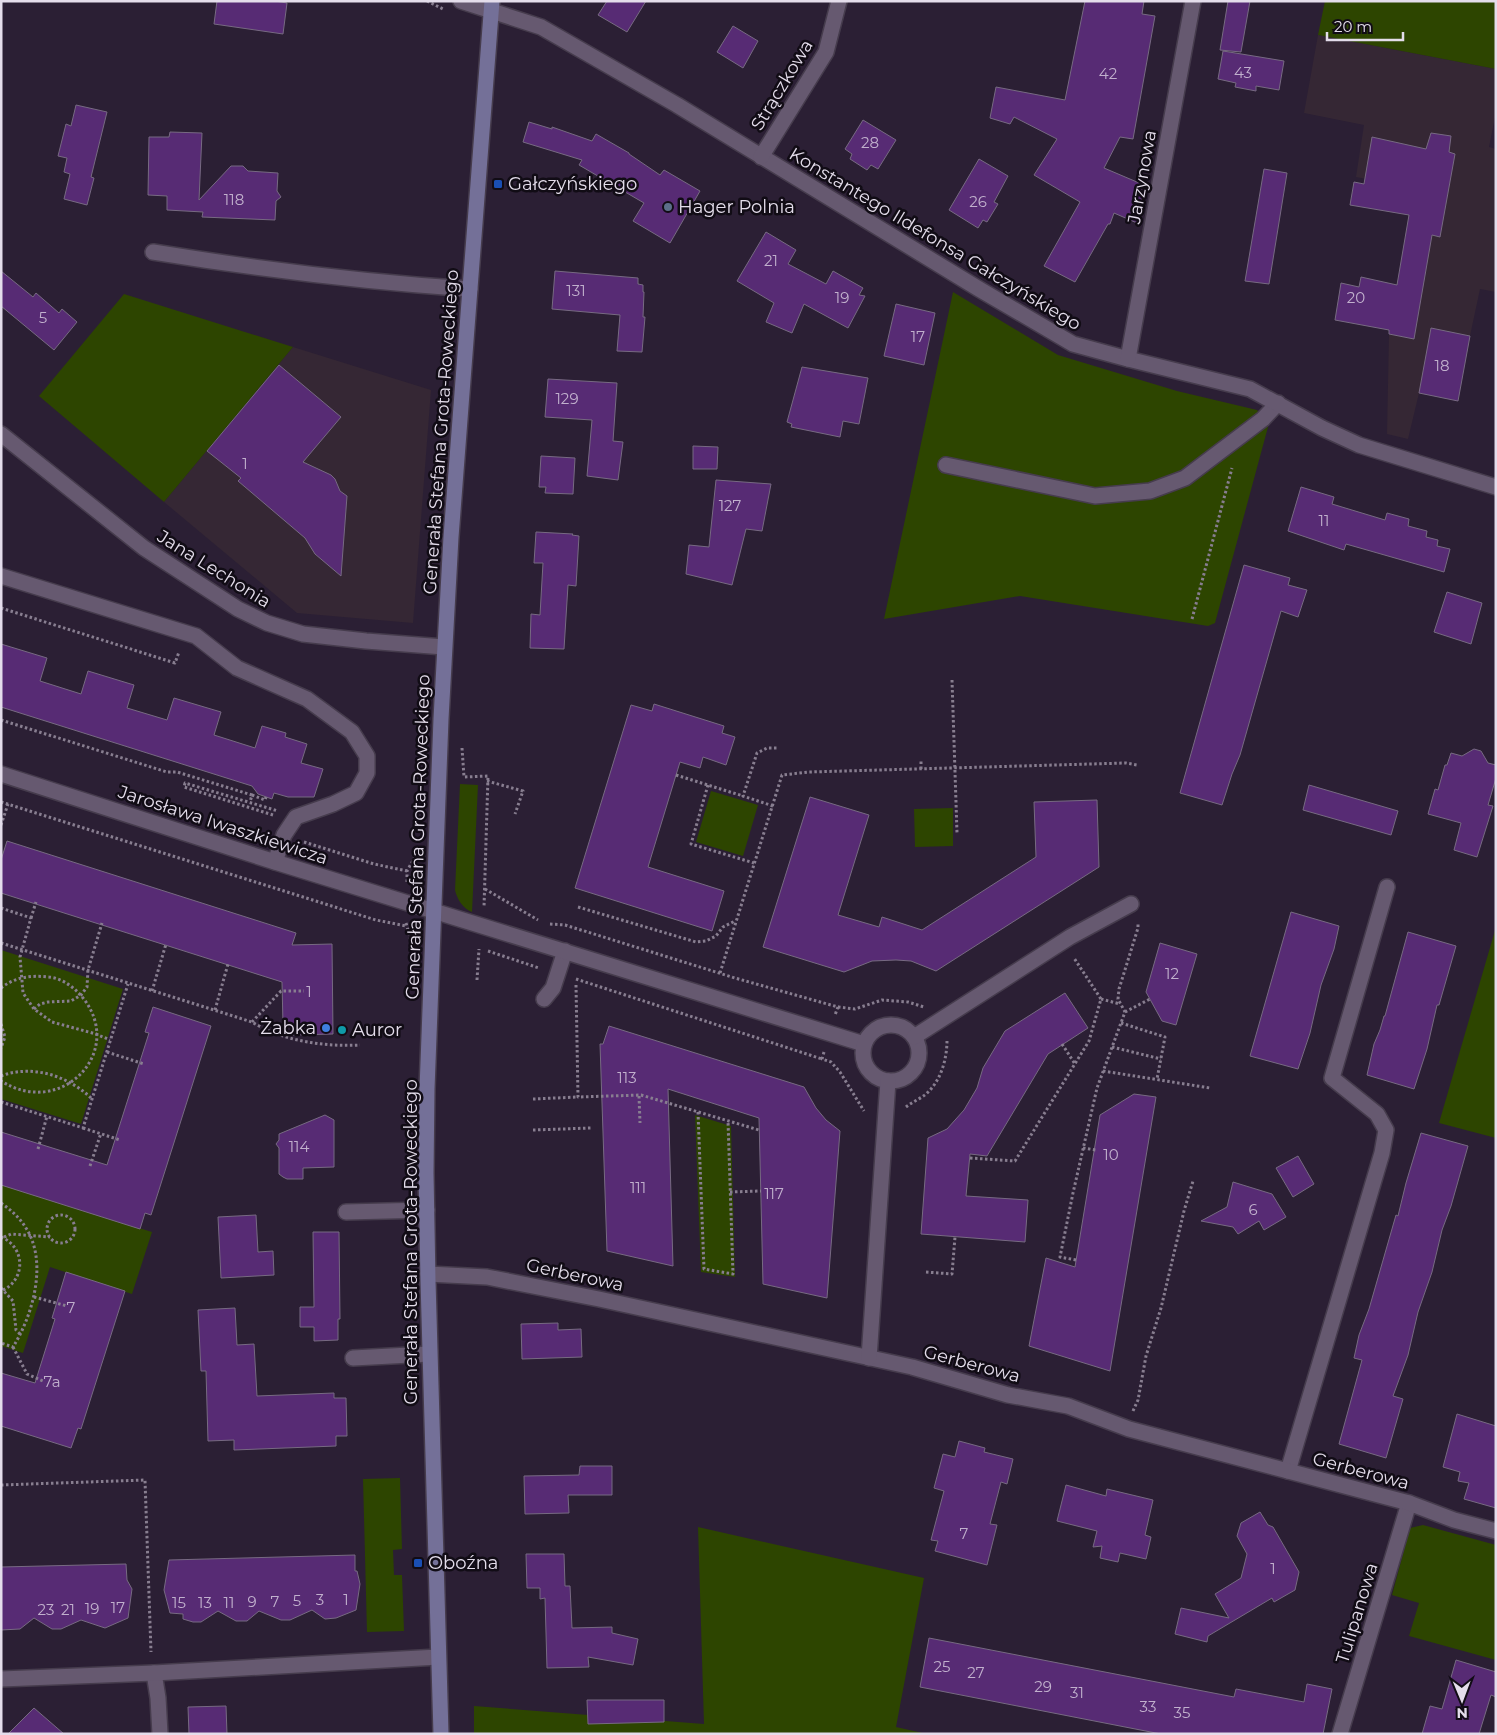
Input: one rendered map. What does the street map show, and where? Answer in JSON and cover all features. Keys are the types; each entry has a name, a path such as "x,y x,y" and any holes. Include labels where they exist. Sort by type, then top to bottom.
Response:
{"street":[{"name":"Konstantego Ildefonsa Gałczyńskiego","path":"461,1 491,6 541,27 677,105 1073,344 1250,389 1322,428 1359,445 1496,487"},
{"name":"Strączkowa","path":"761,157 826,52 839,1"},
{"name":"Jarzynowa","path":"1128,359 1193,1"},
{"name":"Generała Stefana Grota-Roweckiego","path":"441,1734 429,1354 426,1210 427,1089 444,647 491,6"},
{"path":"152,252 228,264 345,278 470,289"},
{"path":"946,465 1095,496 1150,491 1185,478 1264,419 1278,403"},
{"name":"Jana Lechonia","path":"1,434 144,548 245,613 267,623 304,634 366,642 444,647"},
{"path":"1,576 196,636 237,668 307,699 352,732 367,756 366,773 356,793 333,804 296,816 284,835 275,862"},
{"name":"Jarosława Iwaszkiewicza","path":"1,774 434,911"},
{"path":"1288,1471 1379,1163 1386,1130 1377,1114 1332,1078 1387,887"},
{"path":"434,911 864,1044"},
{"path":"914,1037 1070,937 1133,911"},
{"path":"544,999 553,988 565,951"},
{"path":"887,1025 903,1028 914,1037 918,1045 919,1054 915,1067 906,1077 888,1081 878,1078 868,1070 862,1054 864,1044 872,1032 887,1025"},
{"path":"869,1358 888,1081"},
{"path":"346,1212 426,1210"},
{"name":"Gerberowa","path":"428,1274 487,1277 599,1299 912,1367 1008,1395 1068,1406 1129,1429 1409,1503 1454,1520 1496,1531"},
{"path":"353,1358 429,1354"},
{"name":"Tulipanowa","path":"1340,1734 1409,1503"},
{"path":"1,1679 154,1673 438,1657"},
{"path":"154,1673 158,1698 160,1734"}],"path":[{"path":"1192,619 1237,449 1236,441"},
{"path":"1,608 176,664 186,633"},
{"path":"952,680 957,833"},
{"path":"4,715 2,721 167,772 178,771 265,800 266,797"},
{"path":"90,748 91,742"},
{"path":"743,796 757,752 767,748 778,748"},
{"path":"921,761 921,769"},
{"path":"720,973 782,775 809,772 1126,763 1138,765"},
{"path":"676,775 773,806"},
{"path":"477,980 484,889 488,776"},
{"path":"488,781 523,791 515,814"},
{"path":"185,783 250,802 280,811 278,816 274,815 184,787 185,783"},
{"path":"708,785 691,844 754,863"},
{"path":"250,802 252,795"},
{"path":"1,802 376,920 406,926"},
{"path":"1,825 8,804"},
{"path":"274,815 269,831 374,864 407,870"},
{"path":"484,889 544,924 564,925 838,1007 822,1059"},
{"path":"36,902 20,957 23,993 34,1009 52,1022 96,1034 110,1040"},
{"path":"578,907 696,942 706,941 716,936 723,926 736,921"},
{"path":"1,908 31,918"},
{"path":"1125,1012 1118,999 1119,989 1138,928 1138,920 1133,911"},
{"path":"34,1009 40,1004 48,1002 71,1002 81,995 86,987 88,970 102,923"},
{"path":"1,943 252,1022 262,1028 288,1037 333,1046 360,1045"},
{"path":"152,991 166,944"},
{"path":"479,949 831,1062 840,1072 864,1109 865,1118"},
{"path":"1073,955 1101,999 1120,1004"},
{"path":"215,1010 228,964"},
{"path":"1,988 21,977 36,975 52,977 66,983 81,995 88,1005 94,1019 96,1034 95,1048 83,1072 72,1083 59,1090 44,1093 28,1093 12,1088 1,1081"},
{"path":"576,980 578,1097"},
{"path":"83,1128 128,984"},
{"path":"252,1022 281,991 304,991"},
{"path":"970,1158 1014,1161 1089,1041 1101,999"},
{"path":"1076,1260 1060,1257 1098,1088 1125,1012 1150,999"},
{"path":"1,1024 5,1036 1,1048"},
{"path":"1121,1024 1165,1037 1157,1079"},
{"path":"902,1110 926,1093 938,1079 947,1052 947,1040 950,1035"},
{"path":"1062,1044 1075,1064"},
{"path":"1112,1047 1161,1059"},
{"path":"107,1052 144,1064"},
{"path":"1,1076 15,1071 28,1071 54,1076 82,1089 92,1099"},
{"path":"1103,1071 1210,1088"},
{"path":"639,1096 640,1122"},
{"path":"532,1099 639,1096 759,1130"},
{"path":"1,1102 120,1140"},
{"path":"698,1112 704,1269 732,1274 728,1121"},
{"path":"38,1149 47,1116"},
{"path":"533,1130 591,1128"},
{"path":"90,1166 101,1133"},
{"path":"1083,1148 1096,1150"},
{"path":"1134,1411 1138,1400 1146,1356 1161,1308 1193,1181"},
{"path":"730,1192 761,1191"},
{"path":"1,1203 11,1210 27,1228 33,1246 38,1274 34,1297 21,1335 14,1347"},
{"path":"2,1237 11,1234 29,1234 46,1238 50,1237 56,1242 64,1243 71,1238 75,1231 74,1224 69,1218 62,1215 55,1217 48,1226 50,1237"},
{"path":"2,1237 14,1246 19,1255 18,1275 13,1284 2,1290 13,1301 16,1330 21,1335"},
{"path":"926,1272 952,1274 955,1237"},
{"path":"34,1297 67,1306"},
{"path":"1,1343 14,1347 26,1374 44,1381"},
{"path":"1,1485 145,1480 150,1640 154,1673"}],"shaded area":[{"path":"1318,35 1496,69 1496,112 1489,147 1496,149 1496,292 1480,289 1470,336 1431,328 1408,439 1387,434 1389,334 1414,188 1356,177 1364,125 1304,113"},
{"path":"293,347 431,390 413,623 297,613 164,502"}],"green space":[{"path":"1325,1 1496,1 1496,69 1318,35"},
{"path":"953,292 1058,355 1177,391 1257,410 1268,427 1215,623 1208,626 1020,596 884,619"},
{"path":"124,294 293,347 164,502 39,396"},
{"path":"460,784 478,785 472,912 461,903 455,890"},
{"path":"711,791 758,805 743,856 696,842"},
{"path":"953,808 953,846 915,847 914,809"},
{"path":"1496,927 1496,1138 1439,1123"},
{"path":"1,950 123,989 81,1124 1,1099"},
{"path":"695,1115 731,1126 735,1277 701,1272"},
{"path":"1,1185 152,1232 132,1294 50,1267 23,1353 1,1346"},
{"path":"400,1478 402,1549 393,1550 394,1575 402,1575 404,1631 367,1632 363,1479"},
{"path":"1423,1525 1496,1545 1496,1660 1409,1636 1419,1603 1392,1595 1410,1528"},
{"path":"698,1527 924,1578 896,1727 927,1734 474,1734 474,1706 704,1724"}],"building":[{"path":"217,1 275,1 287,3 283,34 214,24"},
{"path":"607,1 646,1 627,32 598,15"},
{"path":"1085,1 1144,1 1142,14 1155,16 1133,139 1120,137 1104,168 1144,185 1137,223 1114,213 1110,224 1108,224 1075,282 1044,266 1080,202 1034,175 1057,139 1014,117 1010,124 990,118 996,87 1065,100"},
{"path":"1228,1 1250,1 1241,52 1220,50"},
{"path":"733,26 758,41 743,68 717,52"},
{"path":"1223,51 1284,61 1279,90 1256,86 1256,91 1235,87 1236,83 1218,79"},
{"path":"76,105 107,112 91,177 94,178 87,205 64,199 70,174 64,172 67,158 58,156 66,124 71,126"},
{"path":"863,120 896,140 878,169 871,165 867,170 850,159 852,154 845,149"},
{"path":"529,122 552,129 552,127 592,141 596,134 629,153 660,175 664,170 700,191 670,243 633,221 644,203 579,165 582,160 523,142"},
{"path":"170,132 202,133 199,200 231,166 243,166 248,171 278,173 277,191 281,197 276,201 275,220 202,217 203,212 167,210 167,196 148,195 149,137 169,137"},
{"path":"1431,133 1451,136 1449,152 1455,154 1440,237 1432,235 1414,339 1389,334 1389,330 1335,320 1341,283 1359,287 1361,277 1397,285 1409,215 1350,205 1354,182 1364,184 1372,137 1426,149"},
{"path":"979,159 1008,176 994,202 998,204 987,222 983,220 978,228 949,210"},
{"path":"1264,169 1287,173 1269,284 1245,281"},
{"path":"766,232 796,250 788,264 826,284 833,271 863,288 859,295 865,296 848,328 804,304 792,333 766,322 774,303 737,281"},
{"path":"1,271 33,297 36,293 59,313 62,309 77,322 54,350 1,306"},
{"path":"555,271 638,278 638,284 643,285 644,292 643,317 645,317 642,352 617,351 620,315 552,309"},
{"path":"896,304 935,313 924,365 884,356"},
{"path":"1431,328 1470,336 1458,401 1419,393"},
{"path":"279,365 341,417 303,462 331,475 335,479 340,491 347,496 341,576 315,554 305,538 238,481 241,478 207,451"},
{"path":"802,367 868,378 859,424 843,421 840,437 791,427 792,424 787,422"},
{"path":"548,379 617,383 613,441 623,442 618,480 587,476 592,420 545,417"},
{"path":"693,446 718,447 717,469 693,469"},
{"path":"541,456 575,458 573,494 545,493 546,487 539,487"},
{"path":"716,480 771,484 762,531 746,529 732,585 686,574 689,545 709,547"},
{"path":"1301,487 1334,497 1332,504 1385,520 1387,513 1409,519 1408,526 1427,531 1426,537 1438,540 1437,546 1450,549 1444,572 1346,544 1344,550 1288,531"},
{"path":"536,532 579,536 576,586 568,585 564,649 530,648 531,614 540,615 543,563 534,563"},
{"path":"1244,565 1290,578 1288,585 1307,590 1298,617 1281,611 1240,755 1222,805 1180,793"},
{"path":"1447,592 1482,603 1471,644 1434,632"},
{"path":"1,644 47,658 40,681 81,694 88,671 134,685 127,708 167,720 174,698 221,712 214,735 255,748 262,726 286,733 285,737 307,744 301,763 323,769 314,797 288,797 274,793 272,799 258,794 252,786 1,707"},
{"path":"654,704 724,726 722,733 735,737 726,765 703,757 700,768 680,762 648,867 724,891 712,931 575,888 631,705 652,711"},
{"path":"1474,749 1481,751 1488,763 1496,765 1496,778 1488,805 1493,806 1477,857 1454,850 1461,823 1428,814 1435,789 1438,790 1445,765 1447,765 1451,753 1462,756"},
{"path":"1309,785 1398,811 1391,835 1303,810"},
{"path":"810,797 869,815 838,915 879,927 882,917 922,930 1036,857 1034,802 1097,800 1099,867 936,971 911,961 896,960 872,961 844,972 763,947"},
{"path":"7,841 296,933 292,945 332,944 333,1034 293,1035 293,1025 283,1025 282,982 1,893 1,860"},
{"path":"1291,912 1339,926 1334,949 1321,985 1310,1033 1298,1069 1250,1056"},
{"path":"1408,932 1456,946 1439,1005 1437,1005 1427,1049 1414,1089 1367,1075 1374,1044 1385,1016"},
{"path":"1160,943 1197,954 1176,1025 1162,1021 1146,992"},
{"path":"1065,993 1088,1028 1048,1054 987,1156 970,1154 966,1196 1028,1200 1025,1242 921,1234 928,1138 947,1129 964,1110 977,1088 983,1068 1005,1031"},
{"path":"153,1007 211,1026 151,1215 145,1213 140,1229 1,1185 1,1132 107,1165 149,1033 145,1032"},
{"path":"609,1026 804,1087 816,1108 826,1120 840,1131 827,1298 763,1284 759,1118 668,1089 673,1266 607,1251 600,1044 603,1044"},
{"path":"1134,1094 1156,1097 1110,1371 1029,1346 1046,1258 1075,1267 1100,1115"},
{"path":"325,1115 334,1120 334,1167 303,1168 303,1179 287,1179 283,1177 279,1174 279,1148 276,1144 279,1140 279,1134"},
{"path":"1421,1133 1468,1146 1451,1206 1442,1230 1432,1272 1418,1312 1408,1355 1393,1396 1403,1399 1386,1458 1339,1444 1362,1360 1354,1358 1359,1335 1369,1309 1396,1215 1398,1216"},
{"path":"1298,1156 1314,1184 1293,1197 1276,1168"},
{"path":"1233,1182 1272,1194 1286,1217 1264,1230 1259,1221 1238,1234 1233,1227 1201,1221 1227,1207"},
{"path":"256,1215 258,1252 273,1251 274,1275 221,1278 218,1217"},
{"path":"313,1232 339,1232 340,1319 338,1319 338,1340 314,1341 314,1327 300,1327 300,1307 314,1307"},
{"path":"66,1272 125,1291 81,1429 78,1428 71,1448 1,1426 1,1373 35,1383 55,1319 52,1318"},
{"path":"235,1308 237,1345 254,1344 257,1396 334,1393 334,1398 346,1398 347,1436 336,1436 336,1446 234,1450 234,1440 208,1441 206,1371 201,1371 198,1310"},
{"path":"558,1323 558,1330 581,1329 582,1357 522,1359 521,1324"},
{"path":"1457,1414 1496,1426 1496,1508 1464,1499 1469,1483 1458,1481 1460,1472 1443,1467"},
{"path":"959,1441 985,1448 984,1452 1013,1459 1007,1484 1001,1482 990,1524 997,1525 987,1565 935,1551 938,1541 931,1540 944,1491 934,1488 943,1454 955,1457"},
{"path":"580,1466 612,1466 612,1495 568,1495 569,1513 525,1514 524,1476 579,1475"},
{"path":"1066,1485 1106,1496 1107,1489 1153,1500 1145,1535 1151,1537 1146,1559 1120,1553 1118,1562 1100,1558 1102,1546 1093,1547 1097,1531 1057,1521"},
{"path":"1260,1512 1268,1525 1273,1527 1299,1572 1295,1590 1274,1602 1272,1598 1208,1636 1207,1642 1175,1634 1181,1608 1229,1618 1215,1594 1241,1578 1247,1554 1237,1536 1241,1523"},
{"path":"526,1554 564,1554 565,1586 570,1586 572,1628 612,1627 612,1633 638,1639 633,1665 588,1657 589,1667 547,1668 545,1598 540,1599 540,1588 527,1588"},
{"path":"355,1555 355,1571 357,1571 360,1584 356,1610 336,1618 325,1619 312,1610 290,1620 281,1620 259,1611 247,1621 236,1621 218,1611 201,1622 193,1622 183,1619 183,1614 170,1613 164,1590 169,1560"},
{"path":"126,1564 127,1580 132,1589 128,1618 105,1628 81,1620 61,1629 52,1629 34,1618 20,1629 1,1630 1,1567"},
{"path":"929,1638 1234,1697 1236,1689 1304,1702 1307,1684 1332,1689 1323,1734 1161,1734 920,1687"},
{"path":"1456,1660 1496,1672 1496,1697 1491,1695 1479,1734 1422,1734 1430,1706 1442,1709"},
{"path":"587,1700 664,1700 664,1722 588,1724"},
{"path":"226,1706 227,1734 189,1734 188,1707"},
{"path":"34,1708 64,1734 8,1734"}],"place":[{"name":"Gałczyńskiego","path":"498,184"},
{"name":"Hager Polnia","path":"668,207"},
{"name":"Żabka","path":"326,1028"},
{"name":"Auror","path":"342,1030"},
{"name":"Oboźna","path":"418,1563"}]}
